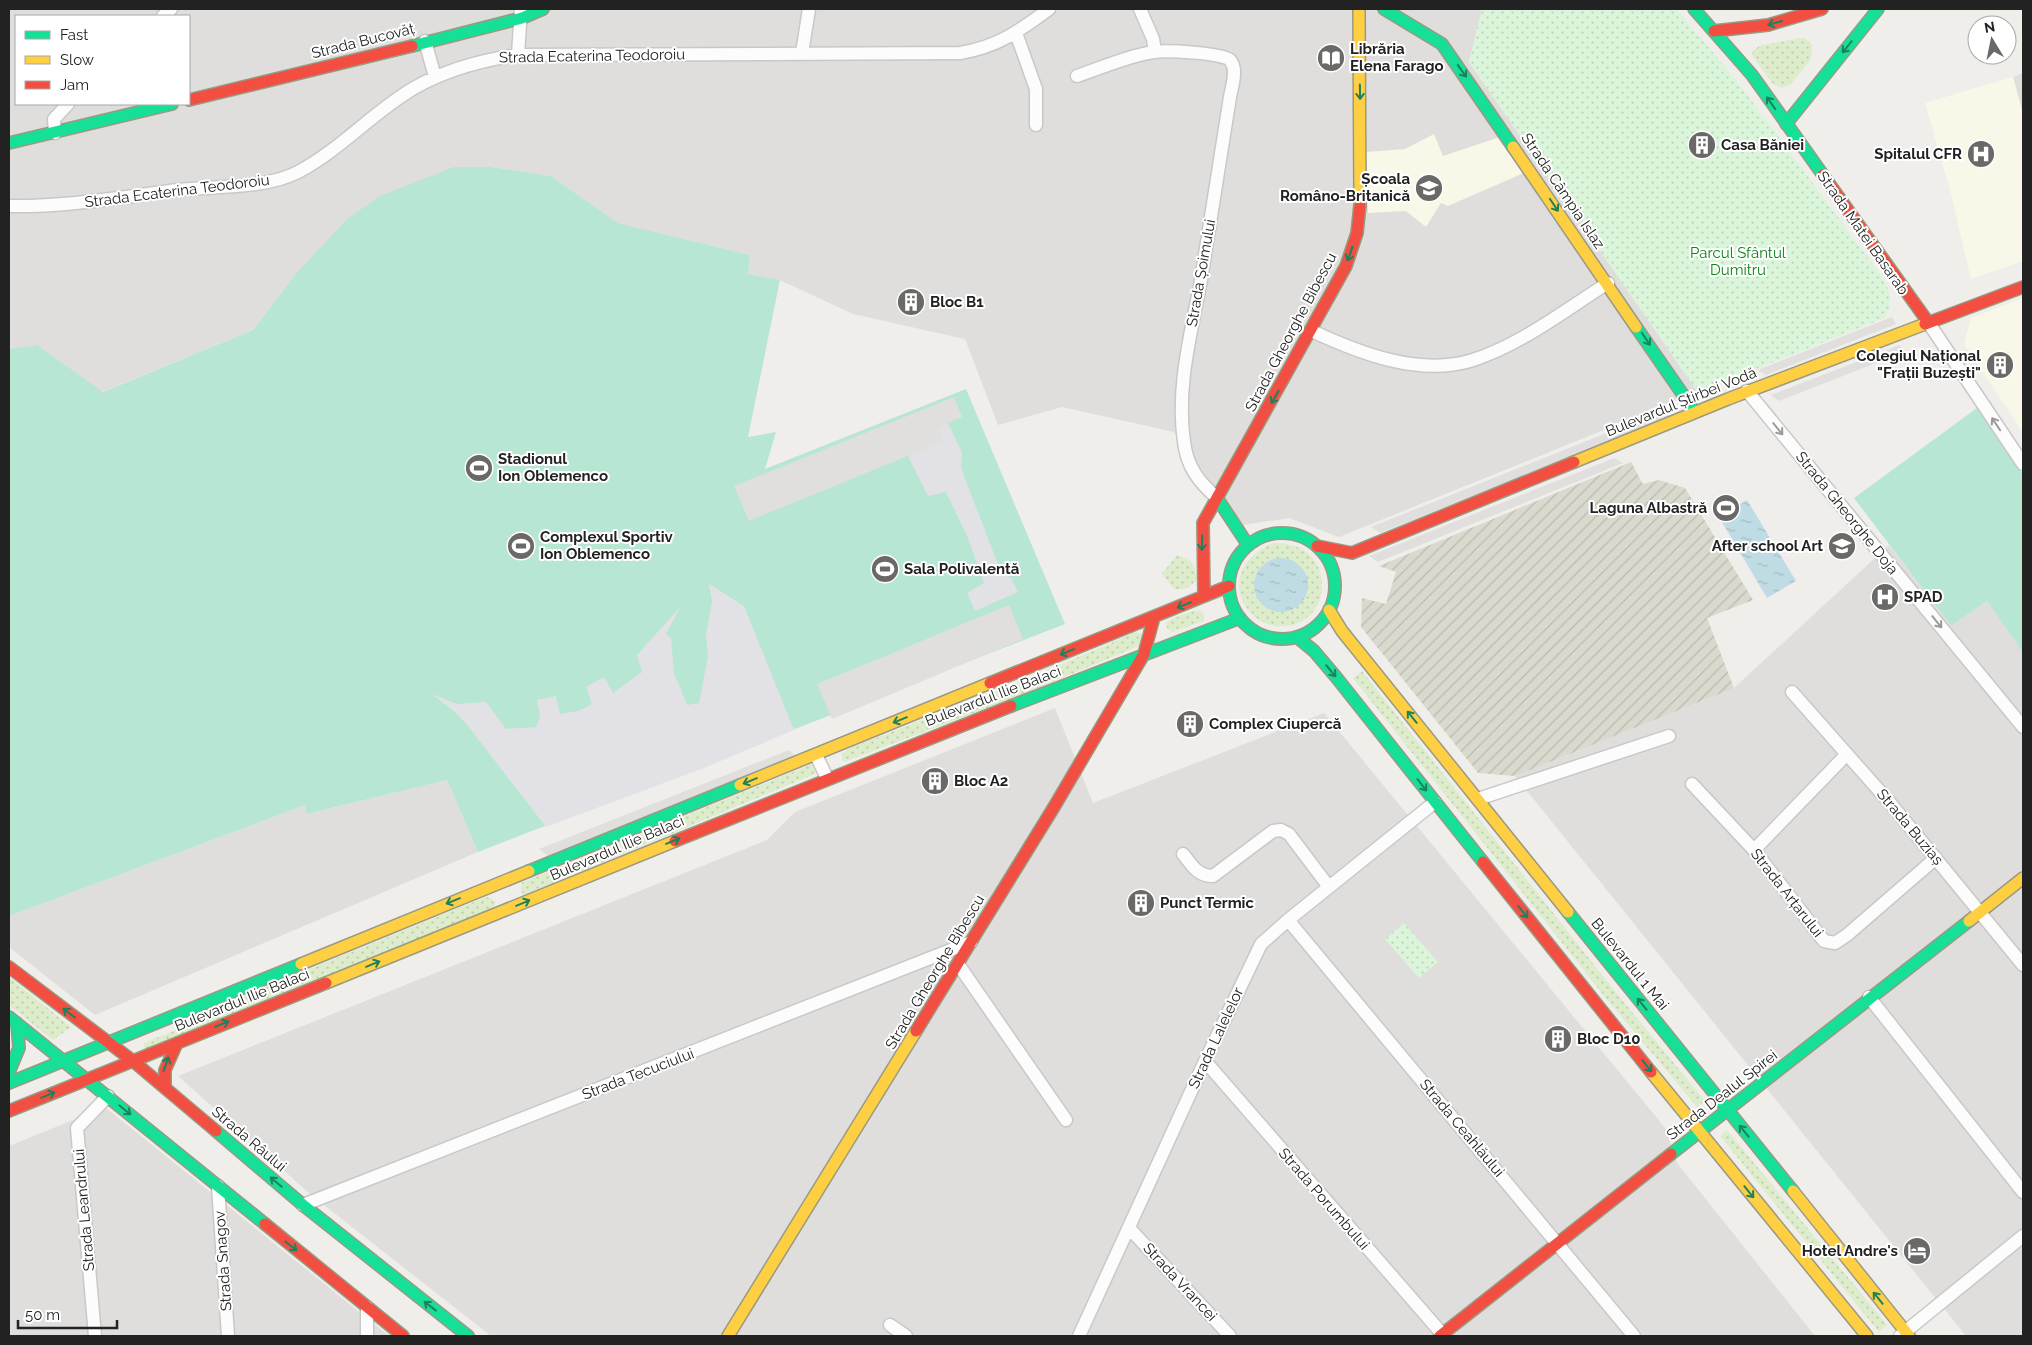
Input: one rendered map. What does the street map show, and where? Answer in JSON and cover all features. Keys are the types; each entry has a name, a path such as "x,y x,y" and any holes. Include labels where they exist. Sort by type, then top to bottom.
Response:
{"main road":[{"name":"Strada Bucovăț","path":"190,100 425,41 521,13 543,9"},
{"name":"Strada Gheorghe Bibescu","path":"1204,596 1202,550 1204,523 1312,331 1346,266 1357,233 1361,191 1359,9"},
{"name":"Strada Câmpia Islaz","path":"1384,9 1442,44 1695,412"},
{"name":"Strada Matei Basarab","path":"1694,9 1752,76 1928,322"},
{"path":"1714,31 1768,25 1822,9"},
{"path":"1786,124 1878,9"},
{"path":"9,143 168,105"},
{"name":"Bulevardul Știrbei Vodă","path":"1352,553 1695,412 2023,287"},
{"name":"Strada Șoimului","path":"1217,498 1248,545"},
{"path":"1275,533 1305,538 1317,546 1332,568 1335,580 1334,595 1329,610 1316,626 1297,637 1272,638 1254,631 1240,618 1232,603 1229,586 1234,564 1248,545 1261,537 1275,533"},
{"path":"1317,546 1352,553 1335,580"},
{"name":"Bulevardul Ilie Balaci","path":"9,1083 503,880 816,755 1229,586"},
{"name":"Bulevardul 1 Mai","path":"1329,610 1342,631 1728,1111 1905,1335"},
{"name":"Strada Gheorghe Bibescu","path":"728,1336 958,964 1144,654 1154,617"},
{"path":"1154,617 1164,646"},
{"name":"Bulevardul Ilie Balaci","path":"9,1111 827,778 1240,618"},
{"path":"1297,637 1314,651 1331,670 1700,1133 1867,1336"},
{"name":"Strada Dealul Spirei","path":"1442,1336 1557,1243 1700,1133 2023,878"},
{"name":"Strada Râului","path":"9,968 133,1061 303,1205 468,1336"},
{"path":"13,1020 403,1336"},
{"path":"9,1072 18,1057 21,1046 13,1020"},
{"path":"165,1088 162,1076 165,1063 177,1043"}],"street":[{"path":"802,53 809,9"},
{"name":"Strada Ecaterina Teodoroiu","path":"9,206 36,206 109,200 179,190 259,183 289,176 312,164 413,89 435,78 489,59 518,55 960,53 984,49 1016,32 1049,9"},
{"path":"1140,9 1153,39 1155,52"},
{"path":"518,55 521,13"},
{"path":"1016,32 1036,88 1036,125"},
{"path":"425,41 435,78"},
{"name":"Strada Șoimului","path":"1077,76 1155,52 1228,58 1234,70 1200,282 1184,365 1182,388 1184,442 1190,464 1200,484 1217,498"},
{"path":"55,133 54,119 67,105"},
{"path":"1312,331 1339,344 1385,359 1414,364 1441,365 1472,360 1502,348 1542,326 1608,283"},
{"name":"Strada Matei Basarab","path":"1928,322 2023,464"},
{"name":"Strada Gheorghe Doja","path":"1748,391 2023,728"},
{"name":"Strada Buziaș","path":"1792,692 1936,858 2023,966"},
{"path":"1478,800 1669,736"},
{"path":"1754,850 1847,754"},
{"path":"816,755 827,778"},
{"name":"Strada Arțarului","path":"1692,784 1754,850 1824,941 1835,943 1847,936 1936,858"},
{"name":"Strada Lalelelor","path":"1079,1336 1204,1061 1261,944 1288,920 1435,802"},
{"path":"1183,854 1195,870 1203,876 1213,876 1273,831 1281,830 1289,834 1330,887"},
{"name":"Strada Ceahlăului","path":"1288,920 1634,1336"},
{"name":"Strada Tecuciului","path":"303,1205 971,942"},
{"path":"958,964 1066,1120"},
{"path":"1869,998 2023,1192"},
{"name":"Strada Porumbului","path":"1204,1061 1442,1336"},
{"name":"Strada Leandrului","path":"95,1336 77,1128 108,1096"},
{"name":"Strada Snagov","path":"218,1186 228,1336"},
{"name":"Strada Vrancei","path":"1129,1228 1230,1336"},
{"path":"1905,1335 2023,1236"},
{"path":"366,1307 367,1336"},
{"path":"890,1325 906,1336"}],"shaded area":[{"path":"9,9 1482,9 1469,62 1698,392 1339,537 1289,518 1243,525 1174,432 1062,407 998,425 965,339 853,314 780,280 748,274 750,255 618,223 551,176 491,167 454,167 295,275 253,330 102,392 38,346 9,349"},
{"path":"2023,73 2023,114 2013,77"},
{"name":"Spitalul CFR","path":"2013,77 2023,114 2023,261 1971,279 1951,194 1925,103"},
{"name":"Școala Româno-Britanică","path":"1434,134 1443,156 1500,137 1526,172 1448,206 1441,203 1426,227 1406,211 1368,213 1366,152 1405,149"},
{"name":"Colegiul Național \"Frații Buzești\"","path":"2023,298 2023,433 1964,344 1971,318"},
{"path":"1892,317 1896,324 1766,375 1758,370"},
{"path":"1900,345 1904,352 1779,401 1771,395"},
{"path":"954,397 962,417 938,427 944,441 749,521 734,486"},
{"path":"1659,412 1671,416 1380,533 1371,527"},
{"path":"948,423 962,453 961,468 996,559 1004,575 1011,578 1018,592 975,611 967,593 984,583 967,536 946,492 928,496 908,456 943,441 938,427"},
{"path":"1614,458 1623,463 1378,562 1369,556"},
{"path":"1631,462 1643,484 1659,480 1685,488 1753,600 1707,618 1734,688 1515,776 1478,773 1361,627 1362,598 1386,604 1396,572 1379,566"},
{"path":"1889,545 1951,626 1987,601 2023,653 2023,1336 1966,1336 1515,776 1734,688"},
{"path":"709,584 744,606 794,730 704,768 546,827 468,726 455,712 432,694 457,704 486,702 506,729 536,727 540,716 537,700 556,696 560,714 578,711 592,704 586,687 604,677 613,693 642,672 637,655 681,606 666,634 671,638 674,673 687,705 699,703 708,656 706,635 712,601"},
{"path":"1009,605 1023,639 832,719 817,684"},
{"path":"1055,708 1093,803 1324,713 1666,1129 1677,1163 1815,1336 491,1336 310,1194 178,1076 767,840 795,812"},
{"path":"789,750 797,758 548,856 539,849"},
{"path":"447,780 478,852 95,1015 9,947 9,916 305,805 308,814"},
{"path":"105,1107 389,1336 9,1336 9,1146"}],"green space":[{"name":"Parcul Sfântul Dumitru","path":"1482,9 1676,9 1734,77 1883,278 1890,298 1889,308 1884,318 1698,392 1469,62"},
{"path":"1805,38 1812,44 1811,59 1790,85 1782,88 1773,84 1752,55 1753,51 1759,46"},
{"name":"Complexul Sportiv Ion Oblemenco","path":"454,167 491,167 551,176 618,223 750,255 748,274 780,280 748,437 776,432 765,469 966,389 1065,624 478,852 447,780 307,814 305,805 9,916 9,349 37,345 103,392 253,330 295,275 347,219 380,196"},
{"path":"1977,408 2023,475 2023,653 1987,601 1951,626 1854,498"},
{"path":"1274,543 1296,547 1311,557 1320,571 1322,587 1319,603 1309,616 1295,624 1275,626 1266,623 1254,616 1244,604 1239,583 1241,573 1253,555","holes":["1270,560 1303,600 1289,610 1254,581 1257,572"]},
{"path":"1177,555 1192,563 1195,570 1197,579 1187,588 1174,589 1162,574"},
{"path":"1199,610 1204,615 1204,621 1172,632 1167,628 1166,623 1178,616"},
{"path":"1136,632 1145,635 1141,645 1021,695 844,762 842,759 842,754 850,748 1037,675"},
{"path":"1362,671 1614,990 1705,1101 1697,1107 1605,997 1353,678"},
{"path":"815,763 824,770 524,895 521,891 521,883"},
{"path":"486,897 491,898 496,903 492,909 148,1049 144,1047 144,1043 198,1021 207,1011"},
{"path":"1404,923 1438,962 1419,978 1385,939"},
{"path":"9,977 71,1027 53,1040 9,1005"},
{"path":"1727,1130 1887,1325 1879,1332 1720,1136"}],"water":[{"path":"1747,500 1796,581 1767,598 1719,517"},
{"path":"1281,558 1291,560 1300,566 1306,575 1308,585 1306,595 1300,604 1291,610 1281,612 1271,610 1262,604 1256,595 1254,585 1256,575 1262,566 1271,560"}],"traffic: fast":[{"path":"412,46 522,18 543,9"},
{"path":"1384,9 1442,44 1513,147"},
{"path":"1694,9 1752,75 1823,175"},
{"path":"1786,124 1878,9"},
{"path":"9,143 168,105"},
{"path":"1636,327 1695,412"},
{"path":"1217,498 1248,545"},
{"path":"1282,533 1302,537 1319,549 1331,566 1335,586 1331,606 1319,623 1302,635 1282,639 1262,635 1245,623 1233,606 1229,586 1233,566 1245,549 1262,537 1282,533"},
{"path":"1011,706 1240,618"},
{"path":"1297,637 1314,651 1336,677 1483,862"},
{"path":"529,871 740,785"},
{"path":"1568,912 1793,1191"},
{"path":"1671,1154 1969,921"},
{"path":"9,1083 301,964"},
{"path":"9,1017 265,1224"},
{"path":"9,1072 19,1048 17,1023"},
{"path":"216,1131 303,1205 468,1336"}],"traffic: slow":[{"path":"1359,9 1360,205"},
{"path":"1513,147 1636,327"},
{"path":"1574,462 1728,399 1925,324"},
{"path":"1329,610 1342,631 1568,912"},
{"path":"740,785 990,683"},
{"path":"326,983 675,841"},
{"path":"301,964 529,871"},
{"path":"1969,921 2023,878"},
{"path":"728,1336 916,1031"},
{"path":"1651,1072 1867,1336"},
{"path":"1793,1191 1909,1336"}],"traffic: jam":[{"path":"1714,31 1768,25 1822,9"},
{"path":"190,100 412,46"},
{"path":"1823,175 1928,322"},
{"path":"1204,596 1203,523 1346,266 1357,233 1360,205"},
{"path":"1925,324 2023,287"},
{"path":"1317,546 1352,553 1574,462"},
{"path":"990,683 1229,586"},
{"path":"916,1031 1054,807 1144,654 1154,617"},
{"path":"675,841 1011,706"},
{"path":"1483,862 1651,1072"},
{"path":"9,967 133,1061 216,1131"},
{"path":"9,1111 326,983"},
{"path":"165,1088 165,1070 177,1043"},
{"path":"1440,1336 1671,1154"},
{"path":"265,1224 403,1336"}],"place":[{"name":"Librăria Elena Farago","path":"1331,58"},
{"name":"Casa Băniei","path":"1702,145"},
{"name":"Spitalul CFR","path":"1981,154"},
{"name":"Școala Româno-Britanică","path":"1429,188"},
{"name":"Bloc B1","path":"911,302"},
{"name":"Colegiul Național \"Frații Buzești\"","path":"2000,365"},
{"name":"Stadionul Ion Oblemenco","path":"479,468"},
{"name":"Laguna Albastră","path":"1726,508"},
{"name":"Complexul Sportiv Ion Oblemenco","path":"521,546"},
{"name":"After school Art","path":"1842,546"},
{"name":"Sala Polivalentă","path":"885,569"},
{"name":"SPAD","path":"1885,597"},
{"name":"Complex Ciupercă","path":"1190,724"},
{"name":"Bloc A2","path":"935,781"},
{"name":"Punct Termic","path":"1141,903"},
{"name":"Bloc D10","path":"1558,1039"},
{"name":"Hotel Andre's","path":"1917,1251"}]}
